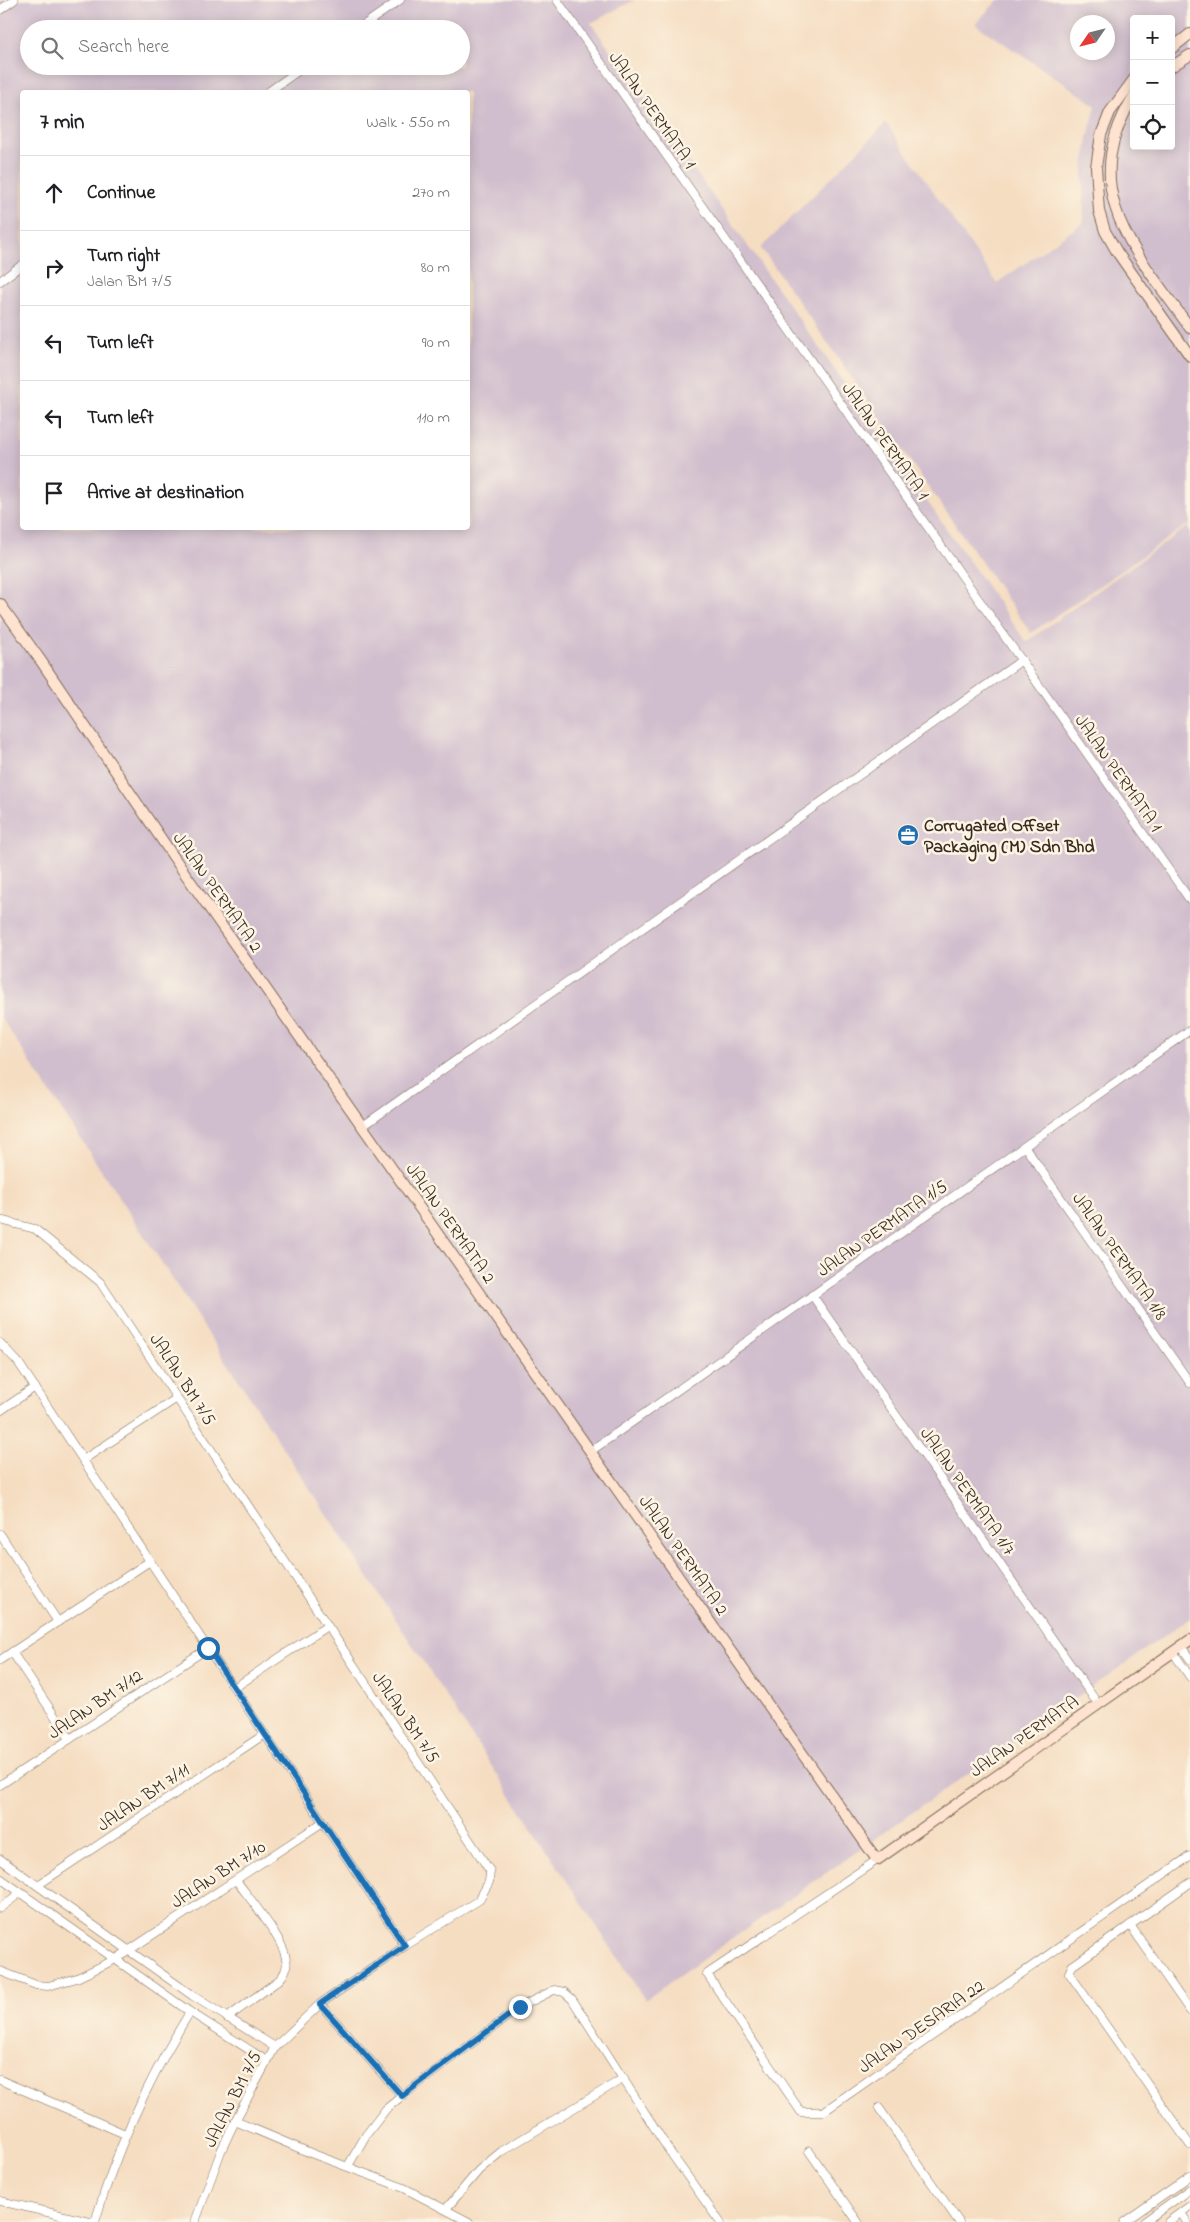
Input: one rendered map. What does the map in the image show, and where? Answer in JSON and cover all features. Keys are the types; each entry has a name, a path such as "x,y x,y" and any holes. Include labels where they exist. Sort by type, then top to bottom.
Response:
{"street":[{"path":"0,10 14,0"},
{"path":"371,20 400,0"},
{"name":"JALAN PERMATA 1","path":"557,0 1190,900"},
{"path":"1175,46 1190,35"},
{"path":"1175,64 1190,55"},
{"path":"271,90 292,75"},
{"path":"1130,84 1110,112 1101,135 1096,167 1099,211 1105,230 1117,252 1190,356"},
{"path":"1130,102 1124,111 1112,149 1111,191 1118,220 1129,242 1190,328"},
{"path":"0,281 20,266"},
{"name":"JALAN PERMATA 2","path":"0,604 41,661 179,865 877,1860"},
{"path":"363,1126 1022,660"},
{"name":"JALAN PERMATA 1/5","path":"591,1451 1190,1030"},
{"name":"JALAN PERMATA 1/8","path":"1024,1146 1190,1383"},
{"name":"JALAN BM 7/5","path":"0,1220 35,1229 100,1282 327,1626 487,1863 490,1871 489,1882 479,1900 405,1946 320,2004 275,2047 221,2151 195,2222"},
{"name":"JALAN PERMATA 1/7","path":"812,1295 1098,1704"},
{"path":"0,1343 18,1362 35,1387 405,1946"},
{"path":"0,1411 35,1387"},
{"path":"83,1460 177,1398"},
{"path":"0,1534 58,1622"},
{"path":"0,1660 150,1561"},
{"path":"234,1688 327,1626"},
{"name":"JALAN PERMATA","path":"877,1860 1190,1640"},
{"name":"JALAN BM 7/12","path":"0,1785 208,1648"},
{"path":"1177,1649 1190,1658"},
{"path":"1177,1649 1190,1677"},
{"path":"12,1652 70,1739"},
{"name":"JALAN BM 7/11","path":"38,1885 265,1734"},
{"name":"JALAN BM 7/10","path":"0,1971 30,1984 48,1986 77,1978 116,1959 323,1822"},
{"name":"JALAN DESARIA 22","path":"877,1860 707,1974 801,2112 823,2112 1190,1856"},
{"path":"0,1859 227,2018 275,2047"},
{"path":"0,1878 190,2012 267,2061"},
{"path":"227,2018 279,1980 285,1972 287,1963 285,1954 274,1934 236,1880"},
{"path":"1190,1883 1072,1966 1069,1973 1190,2145"},
{"path":"0,1908 20,1893"},
{"path":"1130,1925 1190,2011"},
{"path":"348,2166 374,2122 402,2096 520,2007 554,1990 564,1992 572,1999 670,2152 720,2222"},
{"path":"320,2004 402,2096"},
{"path":"95,2222 108,2176 125,2134 167,2050 190,2012"},
{"path":"446,2208 479,2170 502,2152 624,2078"},
{"path":"0,2080 125,2134"},
{"path":"879,2108 959,2222"},
{"path":"235,2121 404,2188 446,2208 469,2222"},
{"path":"809,2151 858,2222"},
{"path":"1124,2222 1190,2176"},
{"path":"1144,2222 1190,2189"},
{"path":"0,2201 90,2222"},
{"path":"1168,2222 1190,2206"},
{"path":"1181,2213 1187,2222"}],"shaded area":[{"path":"0,0 634,0 591,23 1026,642 1187,527 1190,532 1190,1618 645,2000 0,1016"},
{"path":"998,0 1190,0 1190,528 1187,525 1031,633 761,248 886,123 997,283 1084,222 1083,173 1088,137 1096,105 975,24"}],"place":[{"name":"Corrugated Offset Packaging (M) Sdn Bhd","path":"908,835"}],"route":[{"path":"208,1648 405,1946 320,2004 402,2096 520,2007"}]}
